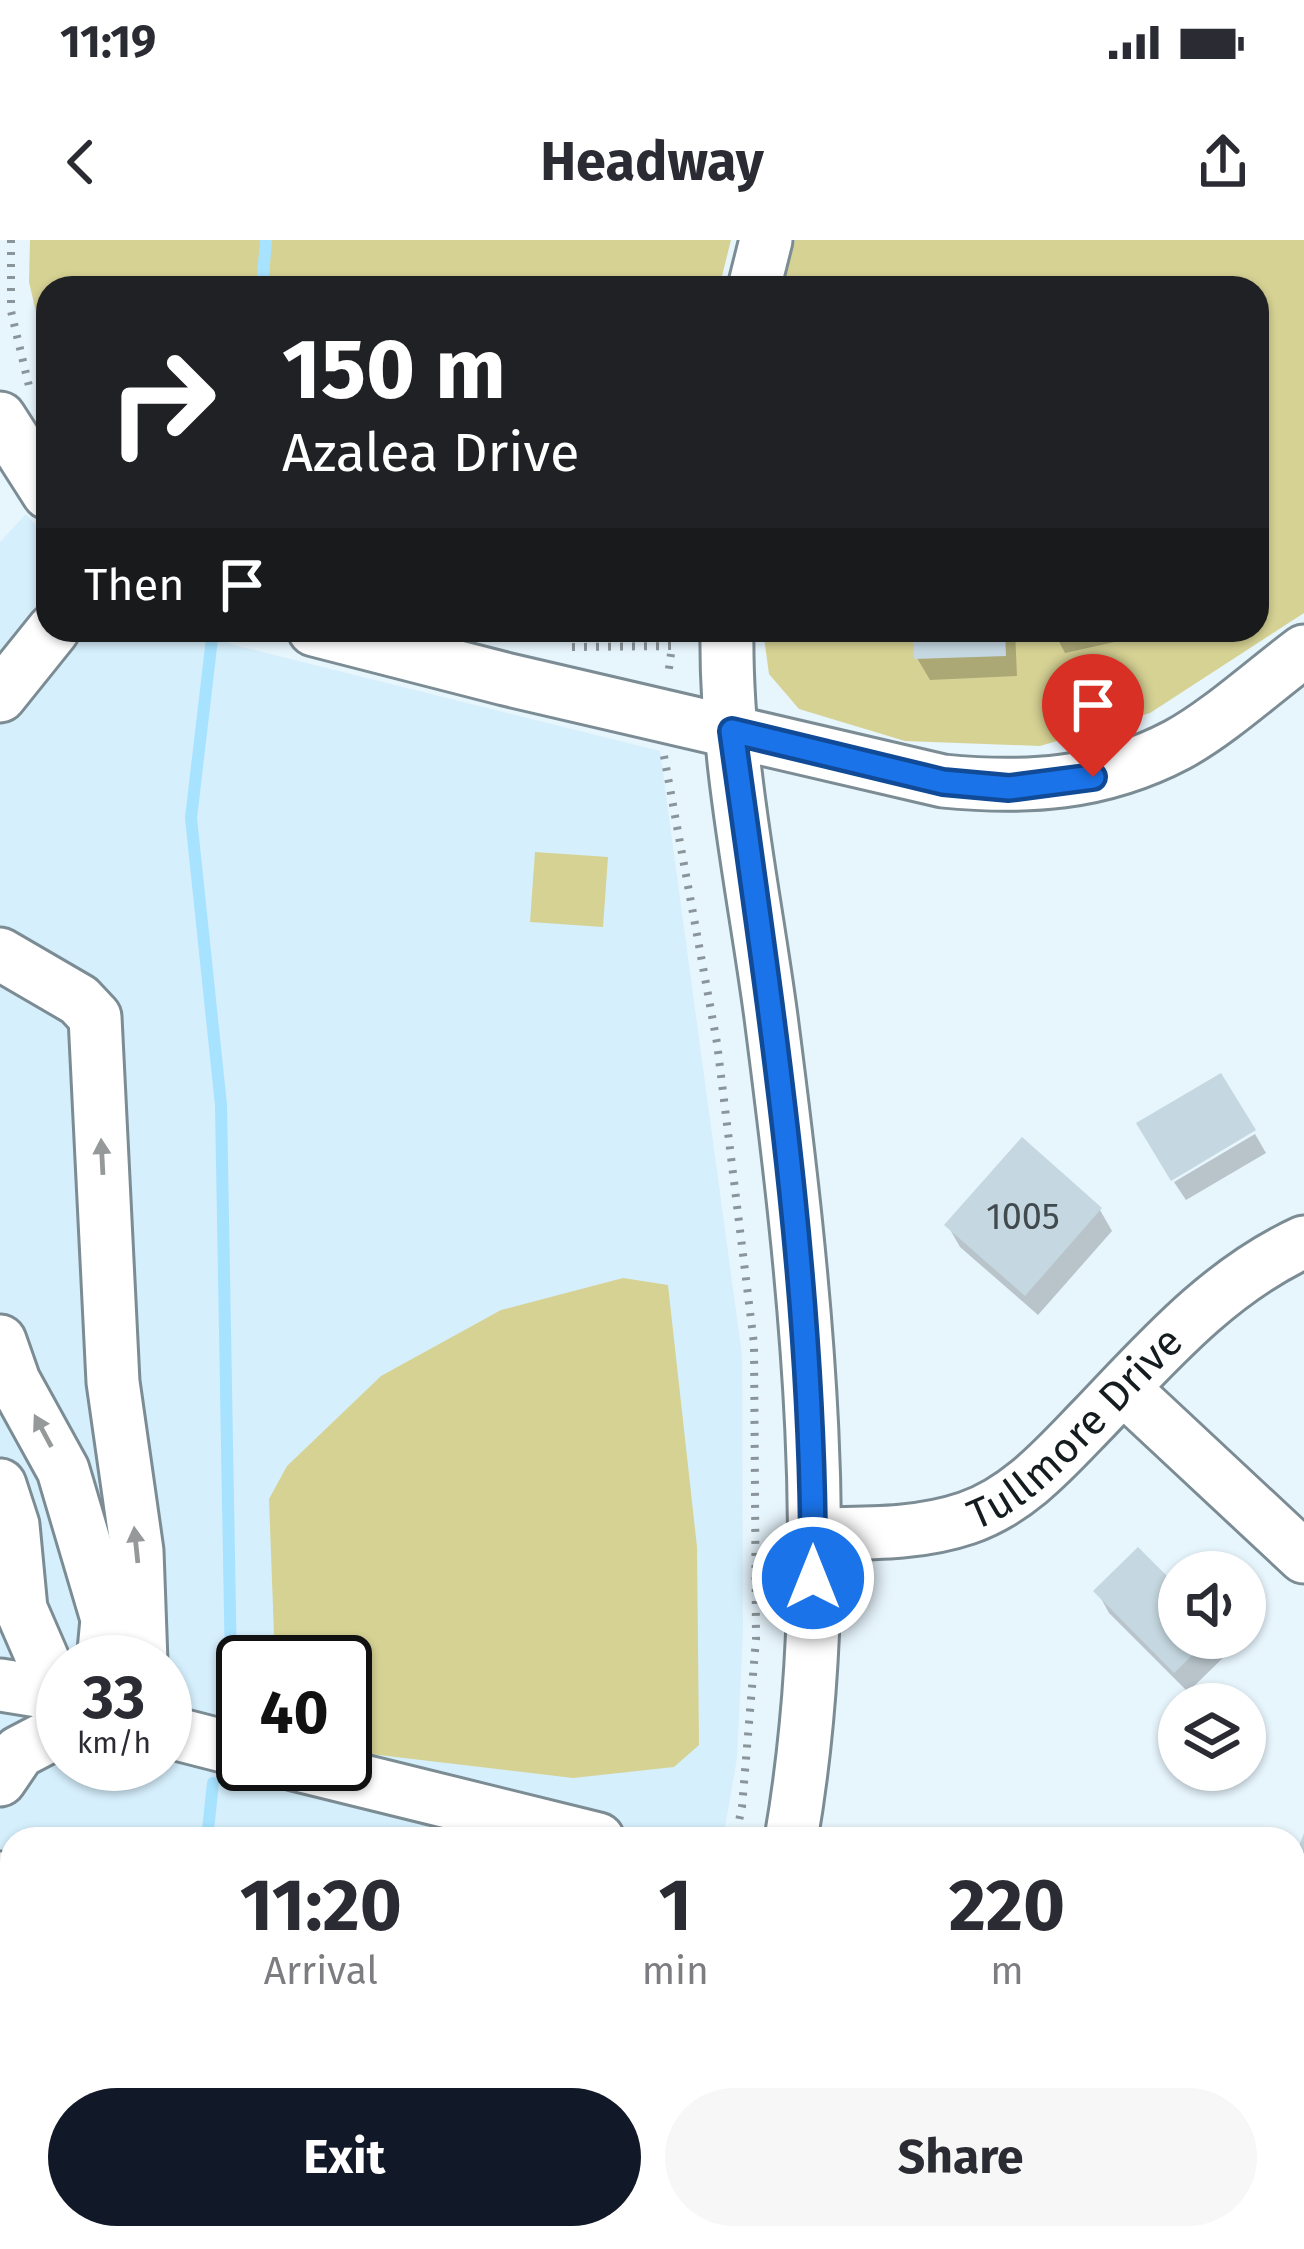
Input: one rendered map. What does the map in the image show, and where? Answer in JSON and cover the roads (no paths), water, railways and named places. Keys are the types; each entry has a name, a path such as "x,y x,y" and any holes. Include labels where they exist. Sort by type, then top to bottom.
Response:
{"street":[{"path":"757,276 766,240"},
{"path":"16,412 36,463"},
{"path":"0,696 43,642"},
{"path":"360,642 943,782 1009,788 1093,777 1178,744 1304,652"},
{"path":"728,642 732,731 802,1282 813,1534 806,1718 792,1827"},
{"path":"0,954 79,1000 94,1017 113,1382 137,1551 140,1635"},
{"name":"Tullmore Drive","path":"813,1534 922,1530 970,1518 1012,1496 1045,1469 1202,1308 1272,1257 1304,1242"},
{"path":"0,1341 14,1381 63,1470 107,1619 106,1635"},
{"path":"1123,1388 1304,1557"},
{"path":"0,1485 13,1525 21,1609 36,1645"},
{"path":"0,1685 36,1697"},
{"path":"0,1706 36,1706"},
{"path":"0,1780 36,1733"},
{"path":"372,1783 549,1827"}],"waterway":[{"path":"263,276 266,240"},
{"path":"212,642 191,818 221,1105 230,1635"},
{"path":"208,1827 213,1783"}]}
